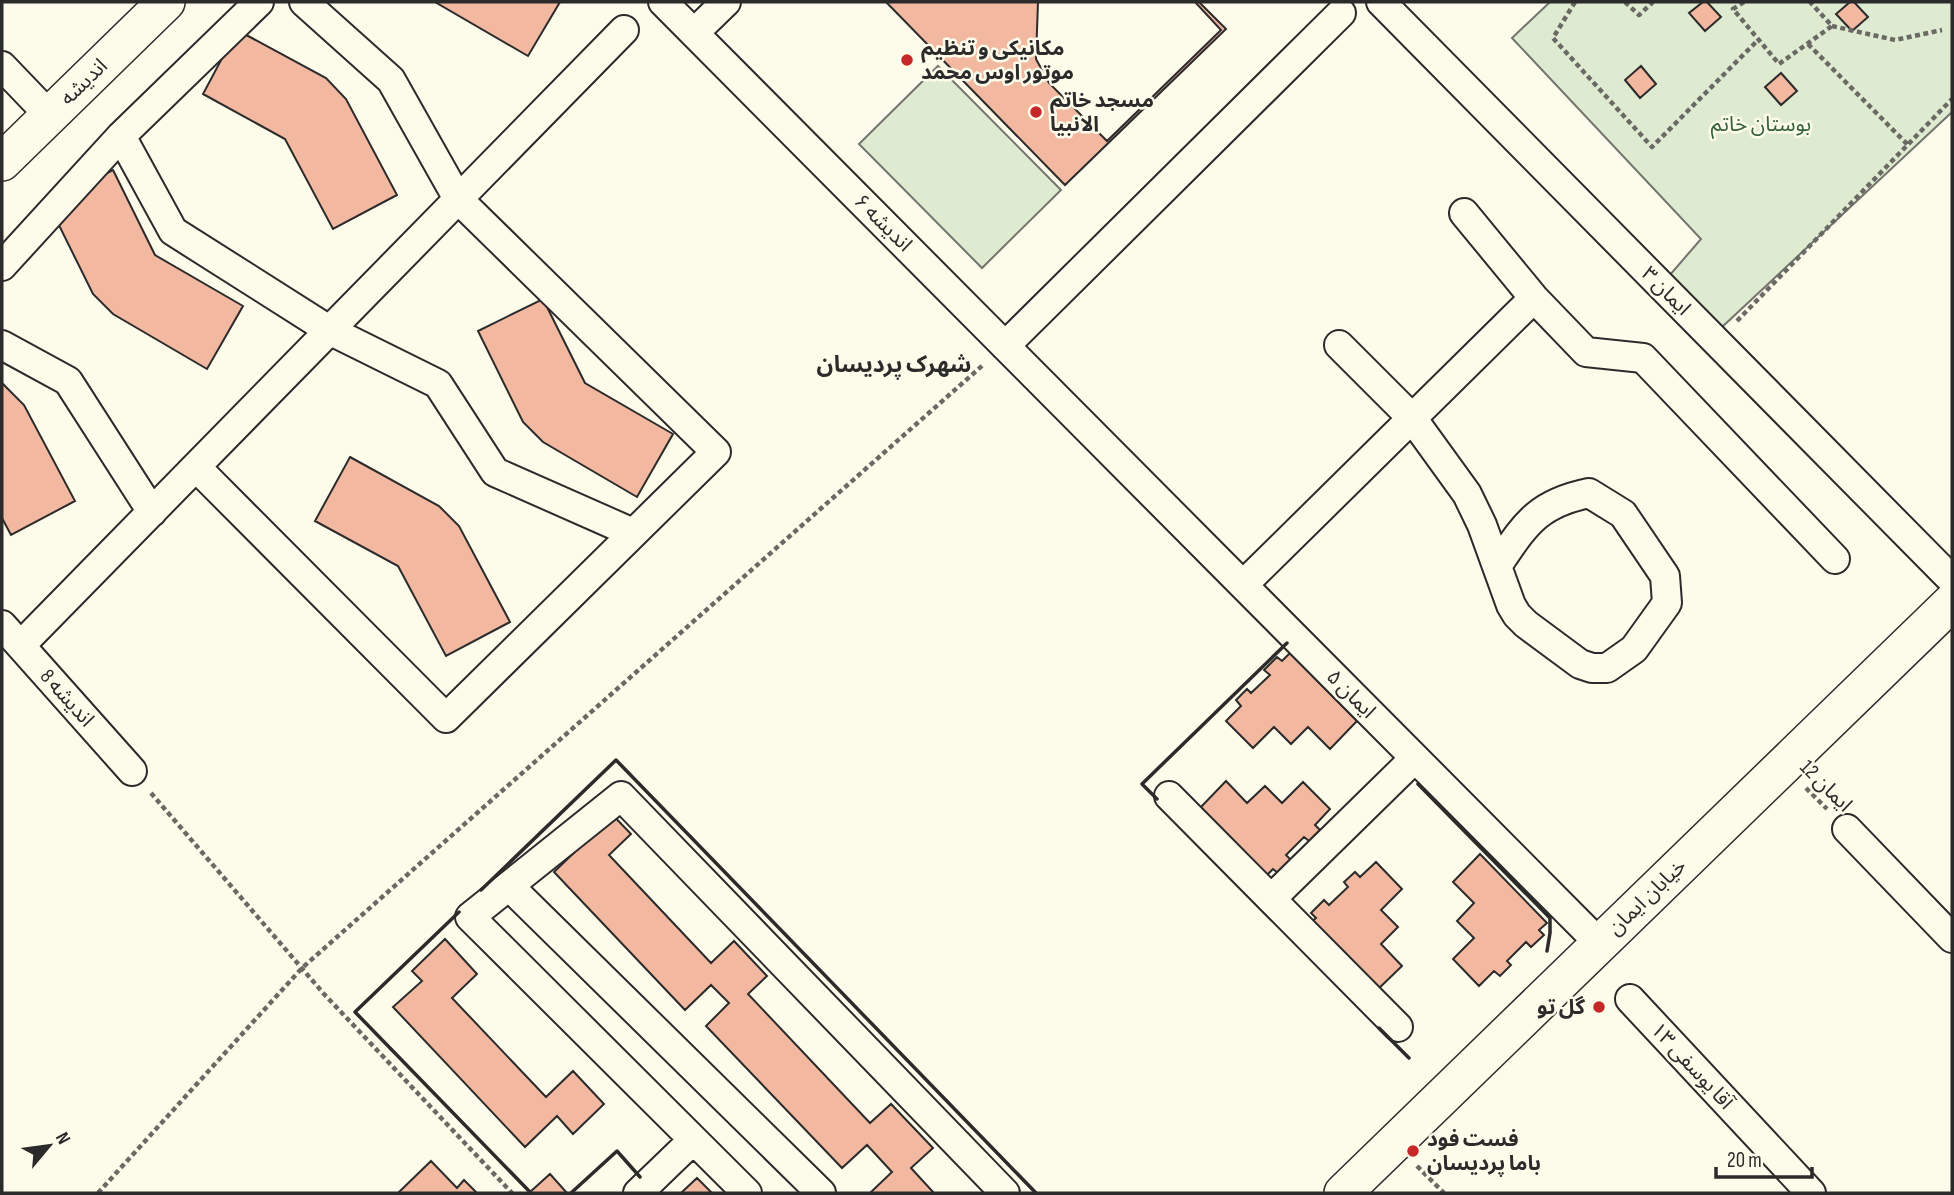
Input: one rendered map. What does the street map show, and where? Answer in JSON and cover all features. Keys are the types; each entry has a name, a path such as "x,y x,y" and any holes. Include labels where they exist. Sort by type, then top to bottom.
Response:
{"street":[{"name":"انديشه","path":"2,162 166,2"},
{"path":"2,266 121,136 259,2"},
{"path":"196,467 446,718 716,452 458,199 391,79 304,2"},
{"name":"اندیشه ۶","path":"663,2 1104,444"},
{"path":"694,33 726,2"},
{"name":"ایمان ۳","path":"1381,2 1952,580"},
{"path":"1005,346 1341,13"},
{"path":"21,645 624,30"},
{"path":"2,66 49,115"},
{"path":"121,136 173,231 330,330 438,384 495,472 633,533"},
{"path":"1464,213 1534,298 1586,352 1643,358 1835,559"},
{"path":"1243,586 1534,298"},
{"path":"2,345 68,381 152,512"},
{"path":"1339,345 1412,418 1467,494 1482,525 1497,566 1511,604 1526,624 1580,664 1592,668 1607,668 1634,649 1667,603 1665,576 1623,514 1589,493 1562,498 1527,522 1497,566"},
{"name":"ایمان ۵","path":"1104,444 1599,943"},
{"name":"خیابان ایمان","path":"1343,1193 1952,602"},
{"name":"اندیشه 8","path":"2,625 132,771"},
{"path":"1271,899 1415,758"},
{"path":"747,1193 470,917 621,796 1006,1193"},
{"path":"1169,796 1398,1027"},
{"path":"1847,829 1952,938"},
{"path":"509,886 821,1193"},
{"name":"آقا یوسفی ۱۳","path":"1630,999 1811,1193"},
{"path":"638,1193 693,1140"}],"path":[{"path":"1575,2 1553,38 1652,147 1758,40"},
{"path":"1625,2 1639,15 1653,2"},
{"path":"1744,2 1733,9 1779,64 1832,26"},
{"path":"1810,2 1832,26 1895,40 1942,30"},
{"path":"1808,44 1908,145"},
{"path":"1717,342 1952,99"},
{"path":"98,1193 302,968 1005,346"},
{"name":"ایمان 12","path":"1783,765 1847,829"},
{"path":"132,771 302,968 512,1193"}],"green space":[{"name":"بوستان خاتم","path":"1550,2 1952,2 1952,112 1722,327 1669,276 1701,239 1512,38"},
{"path":"938,66 1061,190 982,268 859,144"}],"building":[{"path":"435,2 560,2 528,56"},
{"name":"مسجد خاتم الانبیا","path":"886,2 1038,2 1036,59 1049,83 1107,141 1221,30 1195,2 1199,2 1226,29 1065,185"},
{"path":"1707,2 1721,17 1705,31 1689,13"},
{"path":"1850,2 1854,2 1868,17 1852,31 1836,14"},
{"path":"237,30 326,78 346,99 397,195 333,229 285,139 203,94"},
{"path":"1641,66 1656,84 1640,98 1625,80"},
{"path":"1781,73 1797,91 1781,105 1765,87"},
{"path":"113,170 155,255 243,306 207,369 113,314 93,294 48,203"},
{"path":"543,299 585,383 673,434 637,497 543,442 523,422 478,331"},
{"path":"2,383 24,405 75,501 11,535 2,518"},
{"path":"350,457 439,506 459,526 510,622 446,656 398,566 315,521"},
{"path":"1290,653 1357,721 1330,749 1308,727 1291,744 1274,727 1253,748 1226,721 1241,706 1236,700 1247,689 1251,693 1270,675 1264,670 1277,657 1282,661"},
{"path":"1226,781 1247,803 1265,786 1282,803 1303,782 1330,809 1315,825 1320,830 1309,841 1304,837 1286,855 1291,860 1278,873 1273,869 1266,876 1199,809"},
{"path":"604,806 631,834 609,855 711,963 734,941 767,976 748,994 870,1123 891,1104 933,1148 911,1168 934,1193 870,1193 892,1172 867,1145 842,1168 706,1026 729,1003 711,985 685,1010 554,872 583,844 573,835"},
{"path":"1480,854 1547,923 1539,930 1544,935 1531,947 1526,942 1507,961 1511,965 1500,976 1494,971 1479,986 1453,959 1474,938 1457,921 1474,903 1453,882"},
{"path":"1376,862 1402,889 1381,910 1398,927 1381,944 1402,966 1374,993 1308,925 1316,918 1311,913 1324,900 1329,905 1348,887 1344,882 1355,872 1360,877"},
{"path":"445,939 477,974 452,998 546,1097 573,1071 604,1104 573,1134 557,1116 525,1147 393,1007 422,981 412,971"},
{"path":"431,1161 457,1188 464,1180 477,1193 398,1193"},
{"path":"550,1174 567,1193 530,1192"},
{"path":"697,1178 712,1193 681,1193"}],"wall":[{"path":"1157,799 1142,784 1287,643"},
{"path":"481,890 616,760 1036,1193"},
{"path":"1418,784 1550,918 1547,951"},
{"path":"459,912 355,1012 530,1192"},
{"path":"1379,1028 1409,1058"},
{"path":"571,1193 617,1151 640,1177"}],"place":[{"name":"مکانیکی و تنظیم موتور اوس محمد","path":"907,60"},
{"name":"مسجد خاتم الانبیا","path":"1036,112"},
{"name":"گل تو","path":"1599,1007"},
{"name":"فست فود باما پردیسان","path":"1413,1151"}],"district":[{"name":"شهرک پردیسان","path":"894,365"}]}
